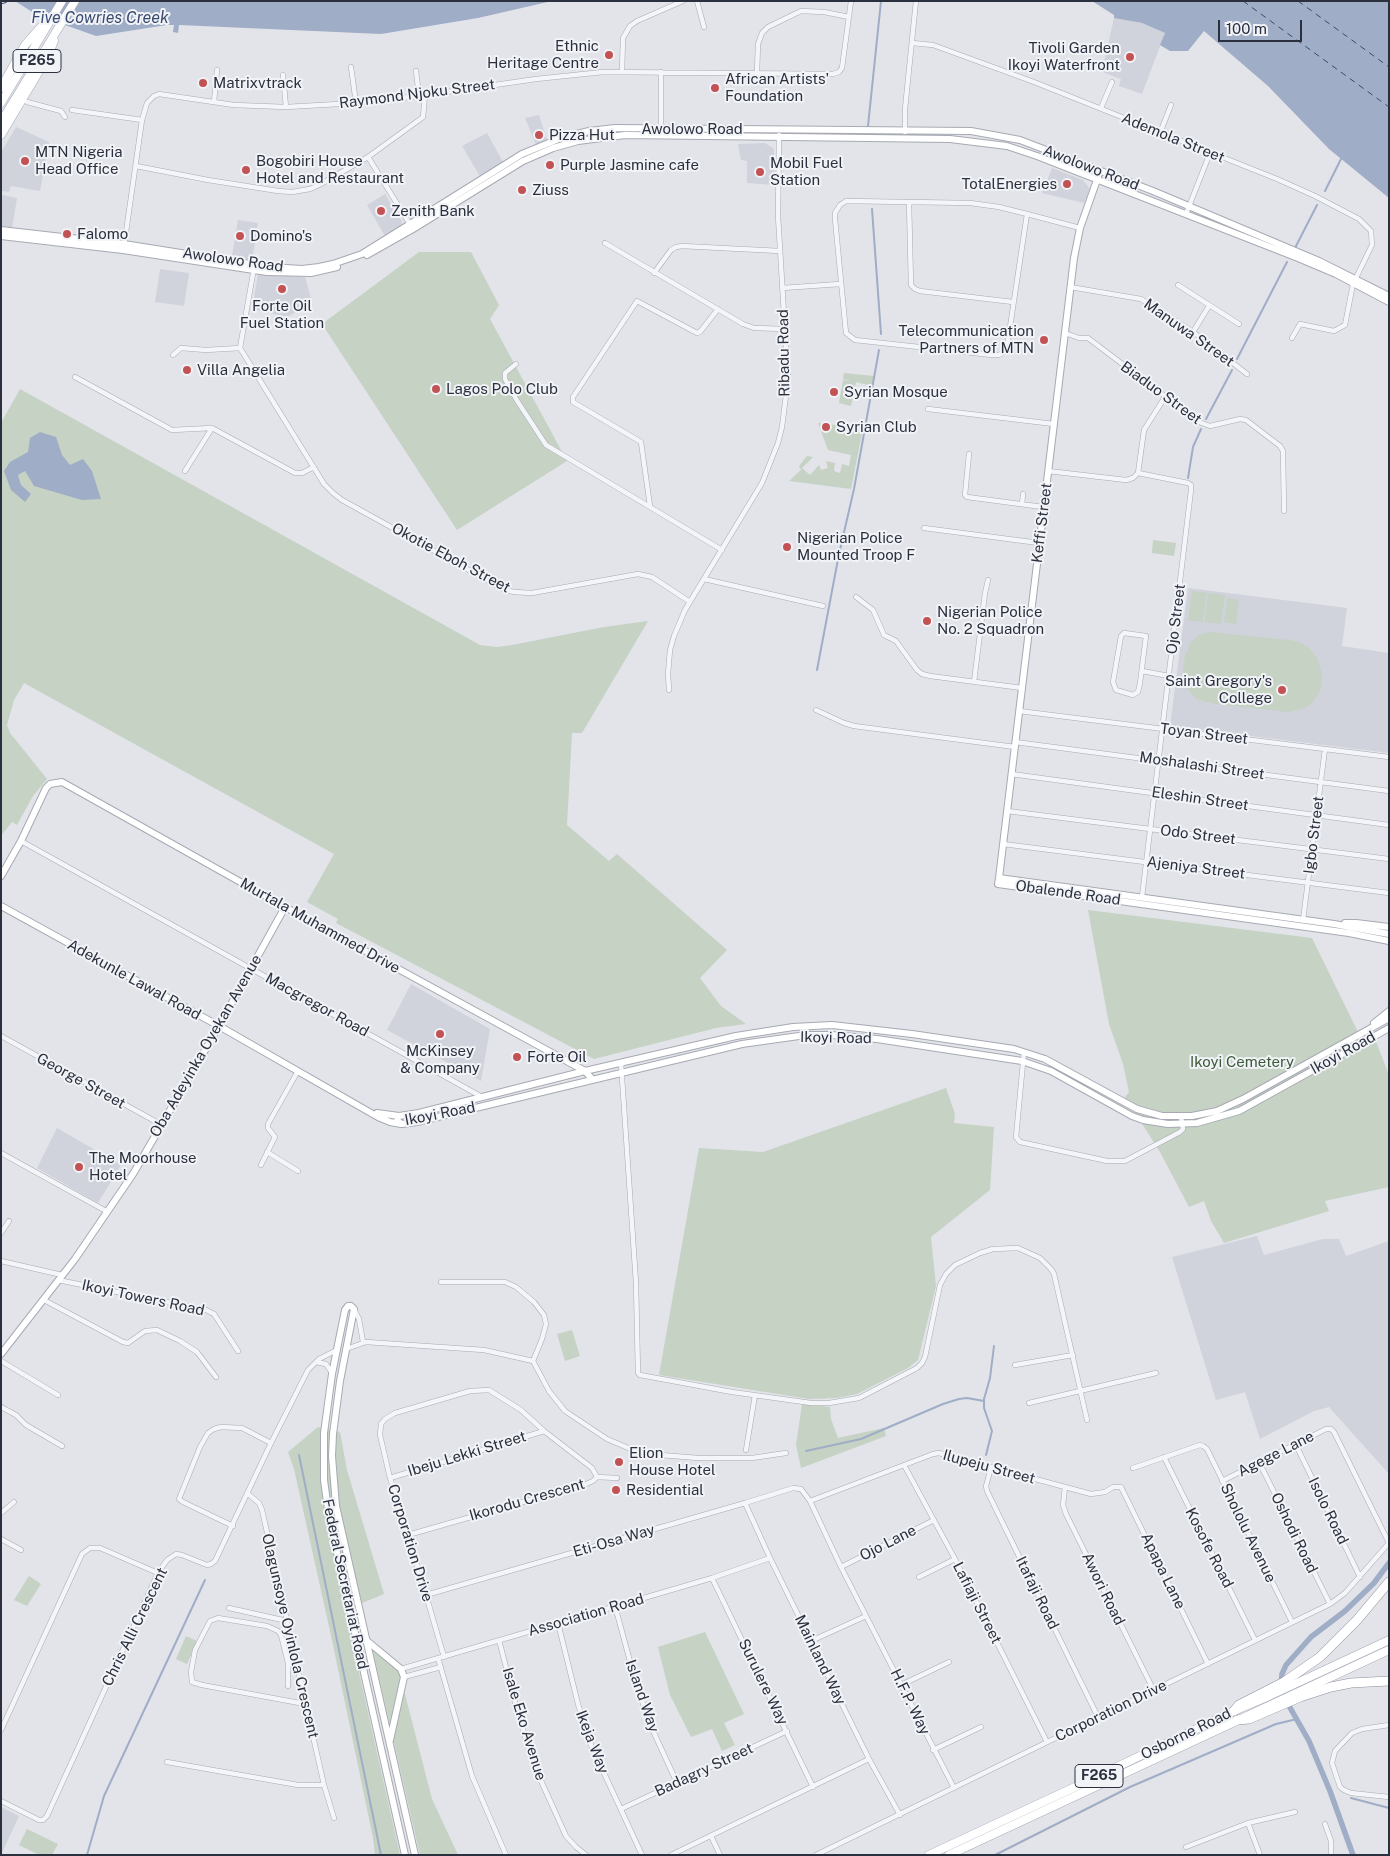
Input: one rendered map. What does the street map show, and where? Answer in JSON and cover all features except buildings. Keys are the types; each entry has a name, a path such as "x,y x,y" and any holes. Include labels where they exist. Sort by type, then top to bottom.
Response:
{"highway":[{"path":"1235,1716 1239,1705 1271,1700 1333,1645 1389,1582"},
{"name":"F265","path":"1235,1716 1249,1719 1271,1700 1352,1683 1389,1681"}],"main road":[{"name":"F265","path":"1,103 62,1"},
{"name":"F265","path":"1,122 75,1"},
{"path":"1,88 26,45 56,10"},
{"path":"1,135 47,58 65,17"},
{"name":"Awolowo Road","path":"1,230 296,274 310,273 339,267 374,252 412,227 523,161 545,151 592,138 661,132 780,130 971,131 1020,140 1189,206 1319,261 1389,302"},
{"name":"Awolowo Road","path":"661,132 780,138 950,139 1007,146 1186,214 1389,296"},
{"name":"Keffi Street","path":"999,878 1070,288 1080,228 1100,171"},
{"name":"Awolowo Road","path":"1,236 124,247"},
{"name":"Murtala Muhammed Drive","path":"21,841 46,788 50,784 62,782 285,907 585,1071"},
{"path":"1,876 21,841"},
{"name":"Obalende Road","path":"1389,934 1334,924 999,878 998,884 1349,933 1389,941"},
{"name":"Adekunle Lawal Road","path":"1,906 219,1026 384,1120 402,1124"},
{"name":"Oba Adeyinka Oyekan Avenue","path":"1,1354 44,1300 133,1174 219,1026 285,907"},
{"name":"Obalende Road","path":"1334,924 1356,923 1389,927"},
{"path":"1367,1030 1383,1014 1389,1011"},
{"name":"Ikoyi Road","path":"1387,1019 1231,1105 1204,1114 1181,1117 1162,1116 1137,1109 1052,1062 1024,1052 912,1034 845,1026 812,1026 751,1033 585,1071 420,1113 399,1116 397,1121 402,1124 742,1044 806,1035 832,1035 877,1039 1022,1061 1051,1071 1132,1116 1156,1123 1183,1124 1210,1121 1239,1111 1389,1028"},
{"path":"565,1076 569,1069 566,1061"},
{"path":"585,1071 592,1079"},
{"path":"371,1112 399,1116"},
{"name":"Federal Secretariat Road","path":"405,1855 328,1512 324,1480 324,1433 332,1374 345,1310 348,1306 354,1309 333,1434 333,1481 337,1515 415,1855"},
{"path":"366,1640 401,1669 404,1677 389,1743"},
{"path":"1292,1681 1318,1674 1389,1640"},
{"path":"1299,1695 1323,1681 1389,1650"},
{"name":"Osborne Road","path":"929,1855 1235,1716"},
{"name":"Osborne Road","path":"950,1855 1235,1716"}],"street":[{"path":"622,71 623,38 630,26 637,21 683,1"},
{"path":"697,1 704,27"},
{"path":"757,73 758,44 762,33 768,27 801,11 824,12 849,17 851,1"},
{"path":"905,138 905,109 916,1"},
{"name":"Raymond Njoku Street","path":"124,247 142,120 147,103 151,98 159,94 234,105 286,107 356,103 536,79 622,71 833,74 839,72 842,68 849,17"},
{"name":"Ademola Street","path":"912,43 934,45 1101,108 1315,196 1359,219 1370,231 1372,238 1369,254 1354,281"},
{"path":"351,67 356,103"},
{"path":"214,102 217,70"},
{"path":"136,166 208,180 292,192 310,189 368,157 423,117 422,95 416,71"},
{"path":"661,72 661,132"},
{"path":"283,75 286,107"},
{"path":"1101,108 1112,82"},
{"path":"27,102 61,111 65,117"},
{"path":"1160,133 1171,105"},
{"path":"72,110 142,120"},
{"name":"Ribadu Road","path":"669,690 670,650 674,636 690,602 762,483 778,443 784,414 788,379 778,216 780,130"},
{"path":"1186,214 1210,153"},
{"path":"368,157 412,227"},
{"path":"1027,214 1007,347 1004,352 998,355 972,353 854,340 846,333 840,284 835,213 840,204 846,201 970,203 1027,214 1080,228"},
{"path":"909,202 911,285 915,289 1013,302"},
{"path":"605,243 743,324 754,328 784,329"},
{"path":"654,273 671,250 676,247 780,252"},
{"path":"173,355 181,348 206,350 240,348 254,268"},
{"path":"1292,338 1300,324 1334,331 1342,328 1345,325 1354,281"},
{"path":"782,288 840,284"},
{"path":"1178,285 1239,324"},
{"name":"Manuwa Street","path":"1070,288 1141,298 1193,332 1247,374"},
{"path":"650,506 641,442 574,402 573,397 637,301 697,333 700,332 718,309"},
{"path":"1193,332 1209,306"},
{"name":"Biaduo Street","path":"1065,333 1079,338 1088,338 1165,398 1206,425 1240,419 1246,420 1280,446 1283,451 1284,510"},
{"name":"Okotie Eboh Street","path":"240,348 324,484 342,500 505,590 532,593 638,574 652,577 690,602"},
{"path":"516,364 505,373 505,378 516,399 546,445 722,550"},
{"path":"75,377 172,430 212,428 295,473 302,473 314,467"},
{"path":"1048,471 1126,480 1133,478 1138,472 1144,430 1165,398"},
{"path":"928,409 1054,424"},
{"path":"185,470 212,428"},
{"path":"969,454 965,495 967,497 1043,507"},
{"name":"Ojo Street","path":"1138,472 1188,483 1191,485 1192,490 1142,897"},
{"path":"1022,504 1023,494"},
{"path":"924,528 1039,543"},
{"path":"704,579 823,606"},
{"path":"974,682 988,580"},
{"path":"856,597 873,610 884,635 896,640 917,670 922,674 1022,688"},
{"path":"1124,633 1146,636 1142,671 1138,692 1133,695 1116,690 1113,682 1121,636 1124,633"},
{"path":"1142,671 1169,676"},
{"name":"Moshalashi Street","path":"816,710 854,726 1159,760 1389,791"},
{"name":"Toyan Street","path":"1019,711 1389,757"},
{"name":"Igbo Street","path":"1303,920 1325,749"},
{"name":"Eleshin Street","path":"1011,774 1389,825"},
{"name":"Odo Street","path":"1007,810 1389,859"},
{"name":"Macgregor Road","path":"21,841 482,1097"},
{"name":"Ajeniya Street","path":"1003,844 1389,893"},
{"name":"George Street","path":"1,1036 162,1125"},
{"path":"1024,1052 1016,1136 1020,1142 1107,1161 1125,1162 1183,1130 1181,1117"},
{"path":"621,1063 636,1283 638,1373 643,1377 812,1403 843,1402 859,1398 917,1368 922,1363 925,1357 940,1285 946,1274 966,1258 993,1249 1018,1248 1032,1253 1051,1268 1087,1420"},
{"path":"261,1166 275,1137 268,1128 268,1124 298,1071"},
{"path":"267,1152 298,1171"},
{"path":"1,1153 106,1211"},
{"path":"1,1233 9,1221"},
{"name":"Ikoyi Towers Road","path":"1,1261 60,1277 206,1310 214,1314 238,1351"},
{"path":"441,1282 506,1282 516,1287 534,1302 544,1315 546,1324 533,1361"},
{"path":"44,1300 123,1342 128,1343 145,1331 157,1330 197,1352 216,1378"},
{"path":"354,1309 360,1318 363,1342"},
{"path":"346,1348 363,1342 484,1350 533,1361 549,1391 565,1411 607,1439 648,1454 698,1458 752,1458 786,1453"},
{"name":"Chris Alli Crescent","path":"1,1801 40,1820 47,1816 158,1573 167,1560 176,1554 207,1565 215,1561 308,1370 322,1357 337,1350"},
{"path":"1015,1365 1072,1355"},
{"path":"1,1361 58,1395"},
{"path":"316,1362 326,1364 332,1374"},
{"path":"1029,1402 1156,1374"},
{"name":"Ikorodu Crescent","path":"380,1428 385,1419 395,1413 470,1390 489,1390 521,1410 544,1431 592,1468 597,1477 586,1484 408,1535"},
{"path":"746,1450 755,1395"},
{"path":"1,1407 16,1415 26,1425 62,1446"},
{"path":"233,1526 178,1499 200,1447 208,1434 214,1429 232,1426 242,1428 271,1443"},
{"name":"Corporation Drive","path":"380,1428 390,1478 426,1595 441,1658 441,1667 472,1776 506,1855"},
{"name":"Agege Lane","path":"1222,1481 1326,1429 1331,1429 1389,1543"},
{"name":"Ibeju Lekki Street","path":"390,1478 544,1431"},
{"name":"Shololu Avenue","path":"1164,1457 1200,1445 1207,1449 1292,1622"},
{"name":"Isolo Road","path":"1296,1445 1360,1577"},
{"name":"Ilupeju Street","path":"810,1501 939,1453 991,1468 1098,1494 1105,1492 1113,1486"},
{"path":"1133,1468 1164,1457"},
{"name":"Kosofe Road","path":"1164,1457 1255,1640"},
{"name":"Oshodi Road","path":"1259,1462 1330,1604"},
{"name":"Lafiaji Street","path":"904,1465 956,1560 1047,1742"},
{"name":"Itafaji Road","path":"991,1468 986,1486 987,1492 1098,1717"},
{"path":"597,1477 617,1478"},
{"name":"Apapa Lane","path":"1113,1486 1123,1489 1208,1664"},
{"name":"Awori Road","path":"1065,1487 1063,1506 1066,1514 1153,1690"},
{"name":"Eti-Osa Way","path":"426,1595 793,1488 801,1489"},
{"name":"H.F.P. Way","path":"801,1489 810,1501 841,1567 954,1788"},
{"name":"Olagunsoye Oyinlola Crescent","path":"247,1493 259,1503 262,1510 305,1704 324,1785 334,1818"},
{"path":"1,1513 14,1502"},
{"name":"Mainland Way","path":"746,1503 770,1558 869,1759 900,1814"},
{"name":"Ojo Lane","path":"841,1567 934,1520"},
{"path":"1,1539 21,1550"},
{"name":"Corporation Drive","path":"816,1855 1330,1604 1345,1593 1389,1543"},
{"path":"1,1730 82,1554 90,1548 100,1548 158,1573"},
{"name":"Association Road","path":"401,1669 712,1578 770,1558"},
{"path":"919,1577 956,1560"},
{"name":"Surulere Way","path":"712,1578 813,1787"},
{"name":"Island Way","path":"615,1606 640,1697 649,1722 677,1783"},
{"path":"229,1608 287,1621"},
{"path":"811,1641 866,1616"},
{"path":"288,1686 288,1664 278,1631 267,1626 218,1618 210,1621 193,1657 192,1682 305,1704"},
{"name":"Ikeja Way","path":"558,1623 578,1704 591,1745 642,1855"},
{"name":"Isale Eko Avenue","path":"499,1640 533,1763 566,1836 586,1855"},
{"path":"901,1685 950,1662"},
{"path":"404,1677 441,1667"},
{"path":"1389,1725 1362,1729 1352,1733 1335,1751 1332,1763 1340,1787 1344,1790 1352,1793 1389,1797"},
{"path":"933,1750 981,1727"},
{"name":"Badagry Street","path":"621,1809 787,1731"},
{"path":"671,1855 869,1759"},
{"path":"167,1762 298,1785 324,1785"},
{"path":"1186,1847 1248,1823 1295,1812"},
{"path":"1248,1823 1260,1855"},
{"path":"1325,1824 1331,1841 1331,1855"},
{"path":"711,1836 720,1855"}],"shaded area":[{"name":"Tivoli Garden Ikoyi Waterfront","path":"1114,18 1142,23 1165,33 1142,94 1119,86 1121,79 1102,72"},
{"path":"539,115 548,143 537,147 525,118"},
{"path":"16,127 49,142 40,191 11,186 9,192 2,191 2,195 17,198 12,229 1,225 1,152"},
{"path":"487,133 504,164 481,178 462,146"},
{"name":"Mobil Fuel Station","path":"765,143 774,149 774,185 747,183 747,161 741,160 738,144"},
{"path":"1052,168 1083,180 1090,189 1084,203 1042,193"},
{"path":"385,194 402,222 401,228 386,238 367,205"},
{"path":"238,220 258,223 252,260 232,256"},
{"path":"160,269 189,273 184,306 155,302"},
{"name":"Forte Oil Fuel Station","path":"258,274 305,277 312,302 288,317 252,309"},
{"name":"Saint Gregory's College","path":"1188,588 1347,608 1342,646 1389,653 1389,753 1170,726"},
{"path":"411,984 490,1029 481,1081 387,1030"},
{"name":"The Moorhouse Hotel","path":"57,1128 121,1165 98,1203 37,1168"},
{"path":"1257,1236 1264,1255 1323,1239 1339,1239 1346,1256 1389,1241 1389,1474 1329,1407 1314,1411 1260,1439 1245,1392 1216,1400 1172,1257"},
{"path":"1,1807 19,1816 1,1855"}],"green space":[{"name":"Lagos Polo Club","path":"419,252 471,252 499,305 490,319 567,461 457,530 322,324"},
{"path":"844,373 874,376 872,386 856,382 851,406 839,403 843,380 852,381 843,379"},
{"path":"20,389 480,645 497,647 512,645 604,627 648,621 582,733 572,733 567,825 609,861 617,854 727,950 700,978 721,1006 746,1024 716,1028 594,1059 336,923 338,919 307,902 334,854 24,683 14,700 7,725 10,733 47,779 33,796 17,825 12,822 1,836 1,423"},
{"path":"818,423 863,428 851,489 789,481 801,470 799,466 807,456 813,457 802,468 810,475 819,465 821,470 828,468 826,461 835,463 834,471 840,473 842,464 849,466 851,455 828,450"},
{"path":"1153,540 1176,543 1174,556 1152,553"},
{"path":"1192,591 1207,593 1203,622 1188,620"},
{"path":"1208,593 1225,595 1221,624 1205,622"},
{"path":"1227,598 1239,600 1236,624 1224,622"},
{"path":"1209,632 1300,642 1308,647 1318,659 1322,675 1320,692 1311,704 1305,708 1288,712 1215,704 1196,699 1186,687 1183,669 1185,656 1191,642 1197,636"},
{"name":"Ikoyi Cemetery","path":"1088,910 1312,938 1363,1044 1375,1039 1389,1075 1389,1187 1325,1201 1329,1211 1224,1243 1211,1221 1204,1201 1189,1207 1160,1152 1125,1097 1129,1092 1123,1064 1109,1024"},
{"path":"946,1088 955,1114 954,1123 994,1127 990,1190 931,1237 936,1286 918,1360 908,1368 857,1394 837,1398 809,1399 659,1375 699,1148 763,1152"},
{"path":"572,1330 580,1356 565,1361 557,1334"},
{"path":"802,1404 830,1407 831,1419 838,1438 884,1428 886,1436 801,1468 796,1445"},
{"path":"318,1427 340,1432 347,1470 384,1594 345,1610 400,1855 375,1855 332,1640 294,1469 288,1452"},
{"path":"29,1576 41,1584 27,1606 14,1600"},
{"path":"705,1632 744,1714 724,1723 735,1745 722,1751 712,1729 691,1737 670,1695 658,1647"},
{"path":"186,1636 197,1641 187,1664 176,1659"},
{"path":"372,1647 398,1667 432,1799 458,1855 420,1855"},
{"path":"27,1829 58,1844 52,1855 39,1855 19,1845"}],"water":[{"name":"Five Cowries Creek","path":"15,1 552,1 478,18 381,34 179,25 178,33 173,32 174,25 167,25 96,36 37,15"},
{"path":"1092,1 1389,1 1389,198 1329,149 1268,86 1204,31 1188,51 1170,51 1160,45 1165,33 1142,23 1114,18 1114,15"},
{"path":"40,432 56,437 62,455 70,465 83,459 92,471 101,499 82,500 34,486 25,471 18,475 21,485 31,494 25,502 11,490 4,471 10,462 28,452 30,438"}],"waterway":[{"path":"868,126 881,1"},
{"path":"1325,191 1341,159"},
{"path":"1295,248 1317,205"},
{"path":"872,209 881,334"},
{"path":"1237,359 1287,262"},
{"path":"817,670 839,554 854,489 879,350"},
{"path":"1206,419 1232,370"},
{"path":"1188,478 1193,447 1201,429"},
{"path":"986,1455 992,1431 984,1408 984,1399 990,1378 994,1346"},
{"path":"806,1451 861,1439 959,1399 967,1398 984,1401"},
{"path":"299,1455 381,1855"},
{"path":"1353,1855 1330,1791 1309,1741 1284,1697 1281,1687 1282,1674 1286,1665 1311,1637 1345,1611 1374,1583 1389,1563"},
{"path":"87,1855 104,1796 205,1580"},
{"path":"995,1855 1130,1787 1276,1724 1297,1719"},
{"path":"1351,1798 1389,1808"}],"ferry route":[{"path":"1,4 11,1"},
{"path":"1243,1 1389,107"},
{"path":"1298,1 1389,67"}],"place":[{"name":"Ethnic Heritage Centre","path":"609,55"},
{"name":"Tivoli Garden Ikoyi Waterfront","path":"1130,57"},
{"name":"Matrixvtrack","path":"203,83"},
{"name":"African Artists' Foundation","path":"715,88"},
{"name":"Pizza Hut","path":"539,135"},
{"name":"MTN Nigeria Head Office","path":"25,161"},
{"name":"Purple Jasmine cafe","path":"550,165"},
{"name":"Bogobiri House Hotel and Restaurant","path":"246,170"},
{"name":"Mobil Fuel Station","path":"760,172"},
{"name":"TotalEnergies","path":"1067,184"},
{"name":"Ziuss","path":"522,190"},
{"name":"Zenith Bank","path":"381,211"},
{"name":"Falomo","path":"67,234"},
{"name":"Domino's","path":"240,236"},
{"name":"Forte Oil Fuel Station","path":"282,289"},
{"name":"Telecommunication Partners of MTN","path":"1044,340"},
{"name":"Villa Angelia","path":"187,370"},
{"name":"Lagos Polo Club","path":"436,389"},
{"name":"Syrian Mosque","path":"834,392"},
{"name":"Syrian Club","path":"826,427"},
{"name":"Nigerian Police Mounted Troop F","path":"787,547"},
{"name":"Nigerian Police No. 2 Squadron","path":"927,621"},
{"name":"Saint Gregory's College","path":"1282,690"},
{"name":"McKinsey & Company","path":"440,1034"},
{"name":"Forte Oil","path":"517,1057"},
{"name":"The Moorhouse Hotel","path":"79,1167"},
{"name":"Elion House Hotel","path":"619,1462"},
{"name":"Residential","path":"616,1490"}]}
